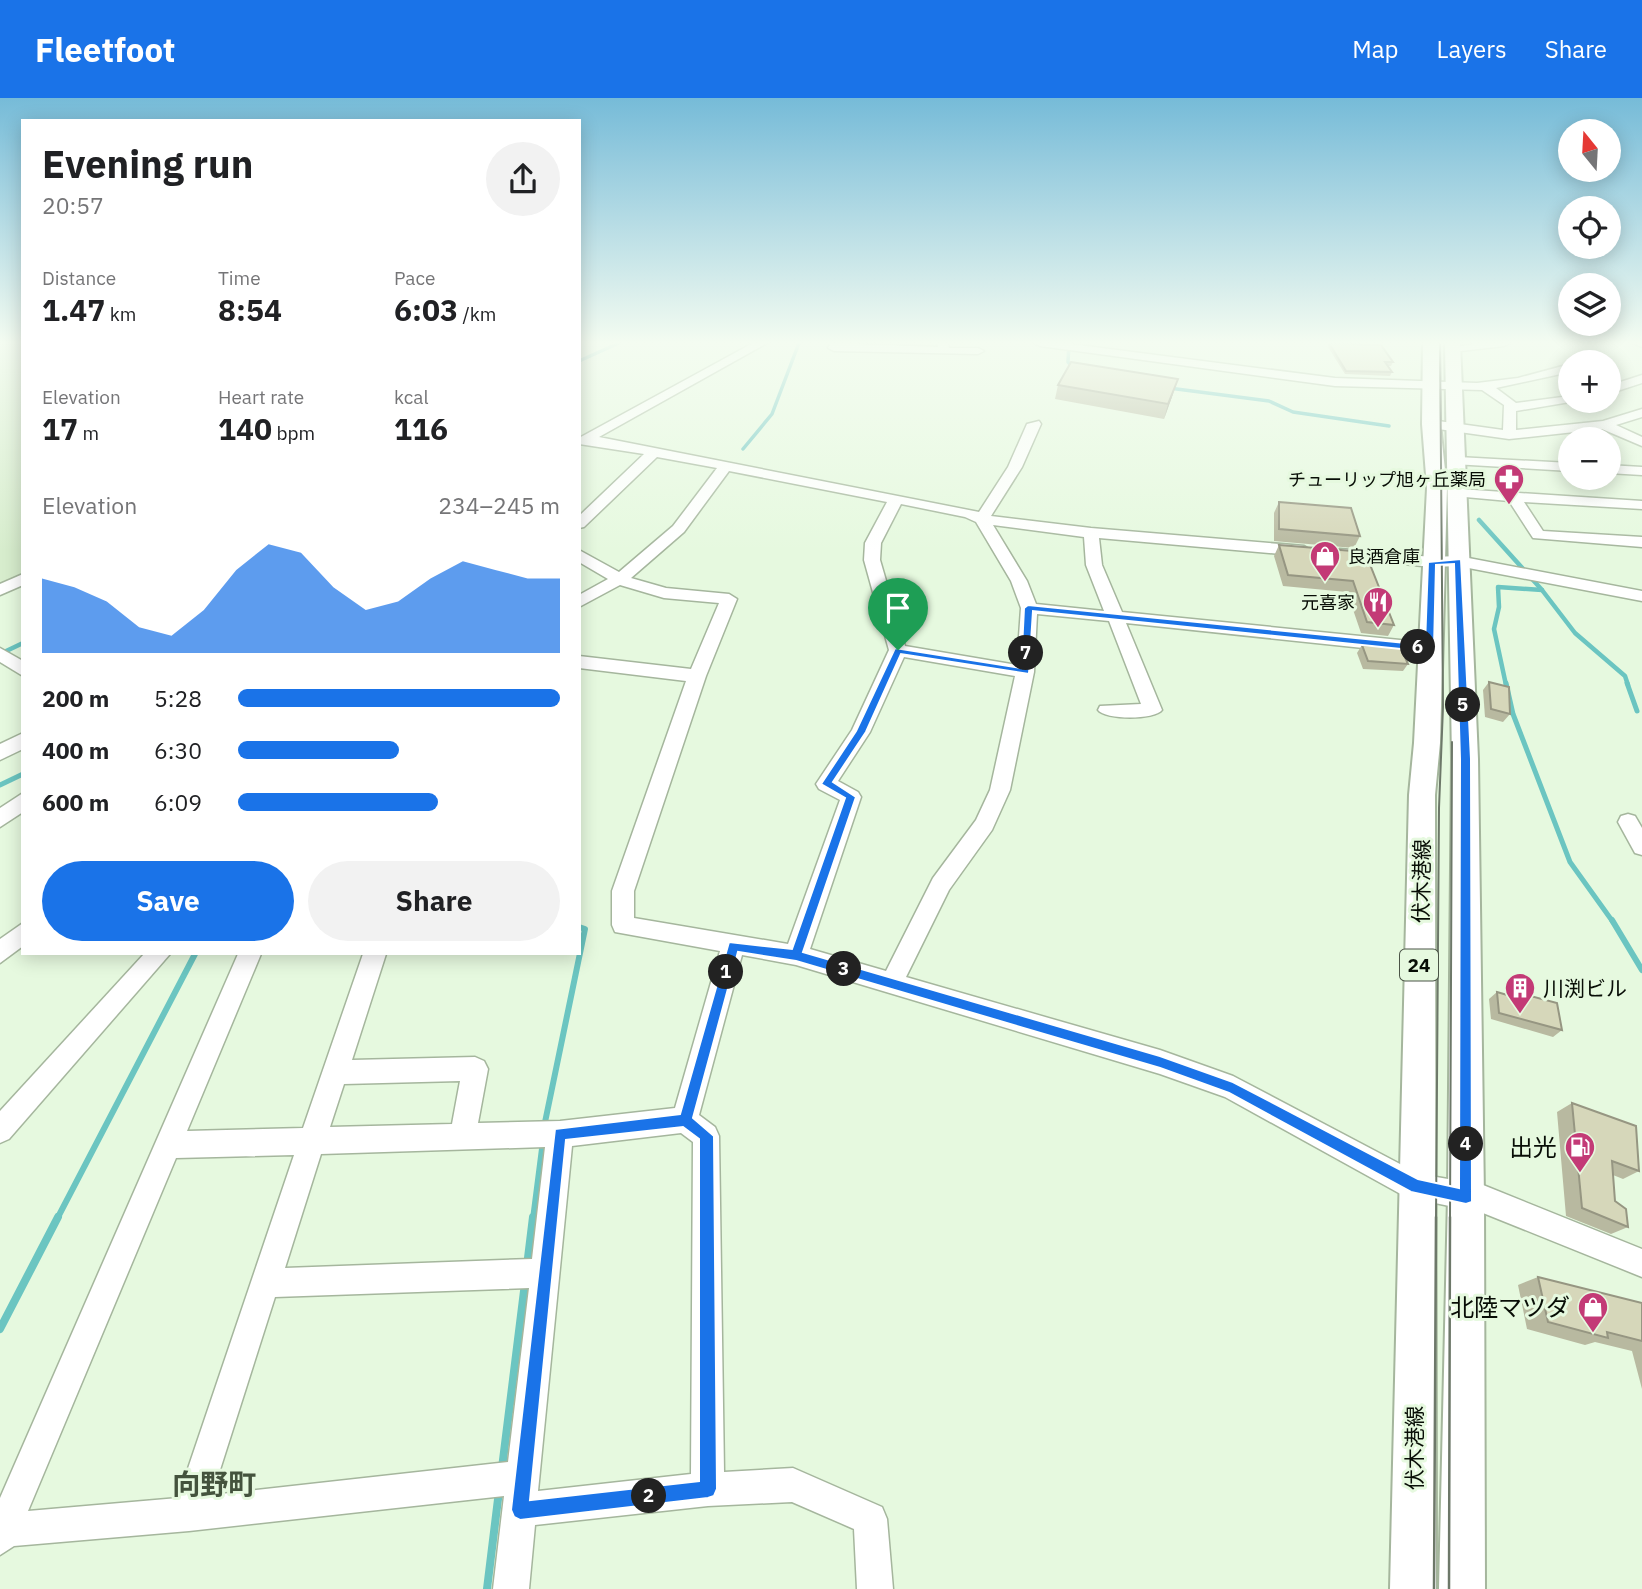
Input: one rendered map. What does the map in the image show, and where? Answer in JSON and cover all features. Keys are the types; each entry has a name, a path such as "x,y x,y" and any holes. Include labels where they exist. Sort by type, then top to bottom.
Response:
{"main road":[{"name":"伏木港線","path":"1448,413 1443,426 1437,488 1465,759 1466,1196 1462,1589"},
{"name":"伏木港線","path":"1413,1589 1422,794 1430,649 1459,492 1458,461 1443,426"}],"street":[{"path":"583,441 634,413"},
{"path":"1508,435 1510,413"},
{"path":"1443,426 1508,435 1604,425 1642,413"},
{"path":"982,520 1015,467 1034,424"},
{"path":"1604,425 1642,442"},
{"path":"583,441 654,452 969,513 982,520 1091,533 1445,562 1642,596"},
{"path":"581,522 654,452"},
{"path":"1458,461 1558,466"},
{"path":"581,601 622,580 663,547 697,510 725,466"},
{"path":"1621,470 1642,471"},
{"path":"1459,492 1642,505"},
{"path":"1513,496 1538,535 1642,542"},
{"path":"796,956 851,797 826,784 861,732 898,650 872,560 873,543 896,499"},
{"path":"892,982 941,884 985,824 995,801 1025,672 1028,608 1019,581 982,520"},
{"path":"1091,533 1094,565 1153,710 1107,710"},
{"path":"581,556 622,580 664,593 729,599 697,676 623,891 623,925 796,956 1160,1062 1233,1088 1416,1186 1483,1199 1642,1263"},
{"path":"0,590 21,580"},
{"path":"1028,608 1430,649"},
{"path":"898,650 1025,672"},
{"path":"581,662 697,676"},
{"path":"0,753 21,741"},
{"path":"0,819 21,802"},
{"path":"1628,822 1642,847"},
{"path":"0,953 21,934"},
{"path":"685,1120 733,946"},
{"path":"0,1130 157,955"},
{"path":"249,955 2,1534 524,1477"},
{"path":"189,1514 374,955"},
{"path":"335,1072 475,1069 463,1136"},
{"path":"168,1145 546,1134 685,1120 706,1136 708,1489"},
{"path":"511,1589 524,1477 533,1274 546,1134"},
{"path":"264,1283 533,1274"},
{"path":"520,1510 708,1489 793,1485 870,1519 875,1589"}],"shaded area":[{"path":"0,413 21,413 21,575 0,585"}],"building":[{"path":"1279,502 1351,508 1360,536 1279,529"},
{"path":"1279,545 1365,552 1394,625 1367,622 1353,581 1288,575"},
{"path":"1362,645 1400,646 1408,664 1368,661"},
{"path":"1489,682 1509,687 1510,714 1491,709"},
{"path":"1497,992 1528,1001 1527,995 1557,1003 1562,1030 1499,1013"},
{"path":"1572,1103 1636,1126 1639,1171 1612,1161 1615,1201 1626,1209 1628,1227 1582,1208"},
{"path":"1538,1277 1642,1303 1642,1341 1607,1332 1608,1338 1548,1322"}],"waterway":[{"path":"743,449 773,413"},
{"path":"1297,413 1389,426"},
{"path":"1479,520 1542,590"},
{"path":"1506,685 1494,629 1499,607 1498,587 1542,590"},
{"path":"1542,590 1575,633 1625,676 1628,685"},
{"path":"0,654 21,644"},
{"path":"1506,683 1513,714 1570,862 1613,922"},
{"path":"1627,683 1637,711"},
{"path":"0,785 21,775"},
{"path":"1612,920 1642,970"},
{"path":"581,928 585,929 581,948"},
{"path":"57,1219 194,955"},
{"path":"544,1127 580,955"},
{"path":"533,1219 543,1141"},
{"path":"0,1329 58,1217"},
{"path":"527,1266 533,1217"},
{"path":"502,1468 525,1283"},
{"path":"487,1589 499,1491"}],"tram line":[{"path":"1436,1219 1439,808 1443,707 1441,413"},
{"path":"1450,1219 1452,742"},
{"path":"1434,1589 1436,1217"},
{"path":"1449,1589 1450,1217"}],"place":[{"name":"チューリップ旭ヶ丘薬局","path":"1509,506"},
{"name":"良酒倉庫","path":"1325,583"},
{"name":"元喜家","path":"1378,629"},
{"name":"川渕ビル","path":"1520,1015"},
{"name":"出光","path":"1580,1174"},
{"name":"北陸マツダ","path":"1593,1334"}],"district":[{"name":"向野町","path":"214,1483"}],"route":[{"path":"898,650 861,732 826,784 851,797 815,894 796,956 733,946 685,1120 560,1134 520,1510 708,1489 706,1136 685,1120 709,1033 733,946 796,956 892,982 1029,1026 1160,1062 1233,1088 1416,1186 1466,1196 1465,759 1458,561 1432,562 1430,649 1028,608 1025,672 898,650"}]}
